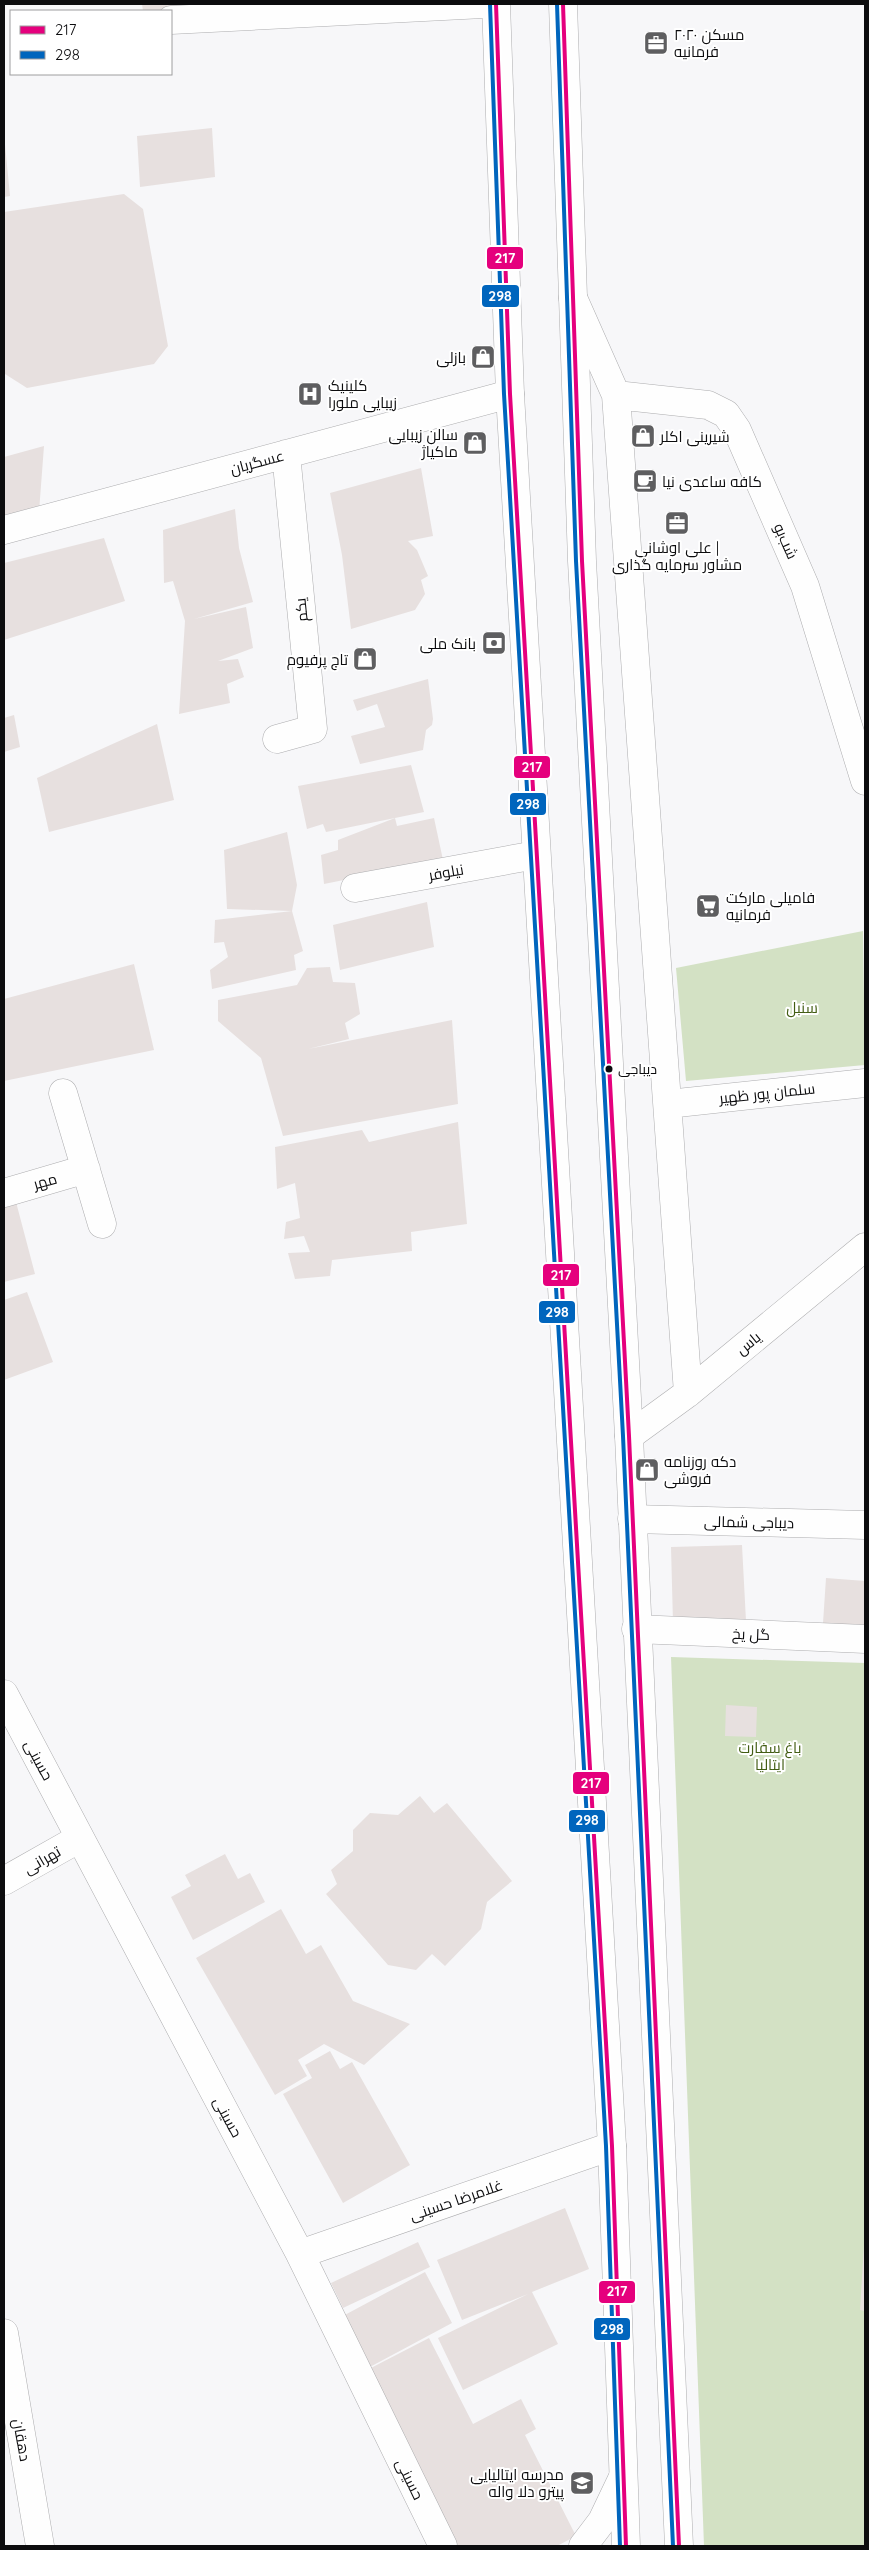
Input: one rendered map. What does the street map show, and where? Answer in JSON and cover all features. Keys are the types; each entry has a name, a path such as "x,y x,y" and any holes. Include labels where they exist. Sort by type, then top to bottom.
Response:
{"street":[{"path":"172,20 281,9 483,4"},
{"path":"496,4 510,394 612,2146 626,2546"},
{"path":"564,4 582,561 628,1436 679,2546"},
{"path":"572,297 616,395 688,1393"},
{"name":"عسگریان","path":"4,530 510,394"},
{"name":"شب‌بو","path":"616,395 708,405 726,414 737,430 805,586 865,781"},
{"name":"یکم","path":"277,739 312,729 286,454"},
{"name":"نیلوفر","path":"355,888 536,855"},
{"name":"سلمان پور ظهیر","path":"668,1104 865,1083"},
{"path":"63,1093 102,1224"},
{"name":"مهر","path":"4,1193 86,1169"},
{"name":"یاس","path":"628,1436 688,1393 865,1247"},
{"name":"دیباجی شمالی","path":"632,1519 865,1525"},
{"name":"گل یخ","path":"636,1629 865,1638"},
{"name":"حسینی","path":"4,1694 300,2254 443,2546"},
{"name":"تهرانی","path":"4,1881 80,1838"},
{"name":"غلامرضا حسینی","path":"300,2254 612,2146"},
{"name":"دهقان","path":"4,2333 40,2546"},
{"path":"583,2546 602,2521 623,2477"}],"green space":[{"name":"سنبل","path":"863,931 865,1065 686,1081 676,968"},
{"name":"باغ سفارت ایتالیا","path":"671,1657 865,1663 865,2546 704,2546"}],"building":[{"path":"142,4 226,4 226,9 143,10"},
{"path":"212,128 215,177 140,187 137,136"},
{"path":"4,134 10,196 4,197"},
{"path":"124,194 143,209 168,346 154,364 27,388 5,374 4,370 4,212"},
{"path":"44,446 39,512 4,519 4,457"},
{"path":"421,468 433,536 408,541 417,550 428,576 421,580 425,594 415,610 351,629 342,555 330,493"},
{"path":"235,509 239,548 253,602 194,619 246,607 253,648 218,661 238,659 244,677 227,684 230,703 179,714 185,621 173,581 164,583 163,530"},
{"path":"104,538 125,601 4,640 4,563"},
{"path":"428,679 433,719 432,725 426,730 423,750 360,764 351,736 385,727 377,704 357,711 353,700"},
{"path":"14,715 20,747 4,752 4,718"},
{"path":"157,724 174,800 49,832 37,778"},
{"path":"411,765 424,812 326,832 323,824 307,829 298,786"},
{"path":"395,818 397,826 434,818 443,860 324,884 321,855 338,850 338,840"},
{"path":"287,832 297,885 292,911 227,909 224,850"},
{"path":"427,902 434,947 340,970 333,925"},
{"path":"292,911 303,951 294,955 296,970 212,989 210,970 228,957 224,942 214,943 215,920"},
{"path":"134,964 154,1050 4,1081 4,999"},
{"path":"330,967 333,982 355,983 360,1014 345,1023 349,1039 308,1049 452,1020 458,1104 283,1136 261,1058 218,1021 218,1000 297,985 307,968"},
{"path":"458,1122 467,1224 411,1232 412,1251 332,1260 330,1276 295,1279 288,1253 310,1252 304,1236 284,1239 286,1222 300,1218 295,1183 277,1189 275,1147 362,1130 369,1142"},
{"path":"16,1202 35,1274 4,1282 4,1205"},
{"path":"27,1292 53,1362 4,1380 4,1300"},
{"path":"742,1545 746,1621 673,1623 671,1547"},
{"path":"826,1578 865,1581 865,1626 823,1623"},
{"path":"726,1705 757,1707 756,1737 725,1736"},
{"path":"420,1796 434,1813 447,1803 512,1881 487,1902 481,1929 445,1966 432,1954 416,1970 388,1965 326,1894 337,1884 331,1870 353,1851 353,1830 370,1813 398,1815"},
{"path":"225,1854 238,1879 250,1873 265,1902 193,1940 171,1897 191,1886 185,1875"},
{"path":"281,1909 306,1954 321,1945 353,2001 410,2024 364,2065 324,2044 298,2060 307,2076 275,2095 196,1958"},
{"path":"330,2051 340,2069 352,2062 410,2165 343,2203 283,2094 312,2078 305,2065"},
{"path":"565,2208 589,2269 532,2292 558,2344 463,2390 438,2338 528,2294 462,2320 437,2260"},
{"path":"418,2242 430,2267 343,2308 331,2283"},
{"path":"865,2245 865,2311 860,2310"},
{"path":"425,2272 452,2323 368,2368 341,2317"},
{"path":"429,2338 473,2424 521,2399 536,2429 525,2435 576,2536 557,2546 458,2546 367,2370"}],"transit line":[{"name":"298","path":"490,4 504,394 606,2146 620,2546"},
{"name":"217","path":"496,4 510,394 612,2146 626,2546"},
{"name":"298","path":"557,4 576,561 623,1436 673,2546"},
{"name":"217","path":"563,4 582,561 629,1436 679,2546"}],"place":[{"name":"مسکن ۲۰۲۰ فرمانیه","path":"656,43"},
{"name":"بازلی","path":"483,357"},
{"name":"کلینیک زیبایی ملورا","path":"310,394"},
{"name":"شیرینی اکلر","path":"643,436"},
{"name":"سالن زیبایی ماکیاژ","path":"475,443"},
{"name":"کافه ساعدی نیا","path":"645,481"},
{"name":"علی اوشانی | مشاور سرمایه گذاری","path":"677,523"},
{"name":"بانک ملی","path":"494,643"},
{"name":"تاچ پرفيوم","path":"365,659"},
{"name":"فامیلی مارکت فرمانیه","path":"708,906"},
{"name":"دیباجی","path":"609,1069"},
{"name":"دکه روزنامه فروشی","path":"647,1470"},
{"name":"مدرسه ایتالیایی پیترو دلا واله","path":"582,2483"}]}
